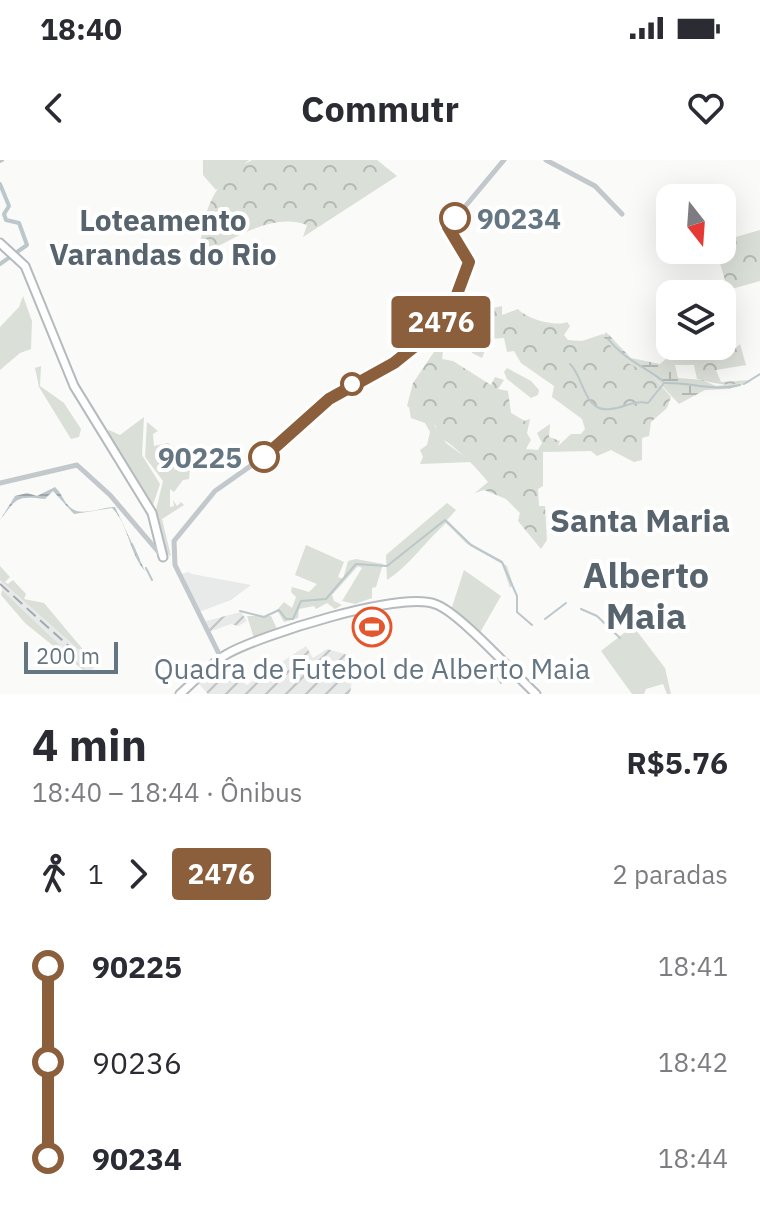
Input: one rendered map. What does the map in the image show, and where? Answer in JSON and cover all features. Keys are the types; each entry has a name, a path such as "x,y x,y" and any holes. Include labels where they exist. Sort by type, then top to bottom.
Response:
{"main road":[{"path":"0,243 25,266 74,386 152,513 168,557"},
{"path":"180,694 221,658 254,642 363,609 426,602 448,612 536,694"}],"street":[{"path":"168,557 179,534 223,484 269,453 309,414 337,393 394,363 430,334 456,297 469,262 448,227 504,160"},
{"path":"546,160 595,186 622,214"},
{"path":"0,483 74,465 110,495 168,557 221,658"}],"shaded area":[{"path":"55,487 75,511 115,507 145,571 112,508 74,514 53,491 45,499 18,500 0,520 15,496 27,493 37,496"},
{"path":"188,572 251,585 231,600 199,612 182,574"},
{"path":"0,580 96,665 89,673 2,590"},
{"path":"241,612 247,621 209,632 206,621"},
{"path":"306,646 313,658 327,649 355,657 350,694 208,694 199,684 219,667 232,683 239,679 247,685"}],"green space":[{"path":"203,160 249,160 216,190 203,175"},
{"path":"252,160 377,160 397,176 303,237 307,225 294,222 268,224 204,254 200,253 203,224 212,199 228,177"},
{"path":"760,230 760,281 736,288 736,280 725,280 720,264 736,264 736,237"},
{"path":"23,296 32,321 31,349 20,353 0,370 0,327 19,307"},
{"path":"471,304 480,311 502,306 502,315 518,309 541,321 567,322 570,326 564,335 568,340 582,341 603,334 624,361 651,374 671,397 667,408 651,422 649,436 642,438 642,460 634,462 611,450 597,456 591,451 543,452 543,486 538,489 539,506 545,506 547,540 541,549 518,521 520,513 506,499 484,490 475,493 488,482 456,449 437,437 436,426 407,406 413,383 436,349 443,351 442,359 453,361 491,385 495,377 504,380 498,389 508,391 511,413 525,421 530,419 527,433 531,440 526,449 538,450 542,443 537,433 550,424 549,437 560,441 558,446 571,434 581,434 585,429 582,419 552,397 554,386 521,363 514,351 507,352 504,338 490,339 482,358 472,353 472,346 481,342 472,342 468,330 475,321 464,312 465,307"},
{"path":"606,332 631,358 660,364 669,360 675,365 678,378 702,380 716,386 752,382 728,389 705,390 679,404 651,374 621,360 603,336"},
{"path":"740,344 746,365 716,370 721,382 751,380 744,383 724,384 697,379 694,365 675,365 669,360 736,360 736,348"},
{"path":"41,366 40,386 64,403 81,429 79,437 71,439 39,387 35,368"},
{"path":"507,368 531,381 539,390 538,395 531,398 507,379 504,372"},
{"path":"409,407 431,420 446,443 472,462 420,464 423,457 420,450 427,445 430,432 425,423 411,418"},
{"path":"144,417 142,455 160,484 152,508 105,435 109,430 120,435"},
{"path":"147,422 158,431 153,434 154,446 168,443 183,452 177,454 174,470 183,460 190,467 189,479 183,480 174,492 170,489 170,507 174,506 173,500 177,506 181,502 184,505 162,519 171,556 165,553 155,514 163,481 145,457"},
{"path":"447,503 456,510 447,520 470,543 507,566 513,585 510,588 502,564 467,544 446,523 402,569 387,580 386,555"},
{"path":"306,545 344,562 338,577 343,579 348,561 356,559 383,564 376,587 372,588 372,598 355,604 342,601 362,568 358,566 332,595 334,601 342,605 335,609 327,603 316,609 314,606 299,609 298,618 284,622 277,610 284,602 292,608 296,597 291,592 292,587 309,592 317,584 295,575"},
{"path":"0,566 10,577 5,582 8,584 13,580 26,594 24,599 44,603 96,665 0,580"},
{"path":"464,570 501,596 478,636 451,610"},
{"path":"2,590 89,673 25,623 1,595"},
{"path":"247,616 271,616 278,631 254,638"},
{"path":"633,626 665,668 671,694 667,694 663,684 646,689 644,694 632,694 601,651"}],"waterway":[{"path":"0,184 9,206 4,214 6,220 19,223 27,245 0,264"},
{"path":"608,339 627,357 663,381"},
{"path":"570,364 590,400 601,409 648,403 664,383 721,388 740,385"},
{"path":"744,384 760,374"},
{"path":"240,611 264,617 279,610 286,619 293,619 301,601 326,599 356,564 387,566 445,520 471,545 502,562 517,596 517,612 532,625"},
{"path":"132,544 139,560"},
{"path":"146,568 152,580"},
{"path":"545,619 566,603"},
{"path":"581,609 597,616 620,638"},
{"path":"498,678 501,683"}],"railway":[{"path":"0,584 93,668"}],"bus line":[{"name":"2476","path":"264,457 319,406 352,384 394,363 415,349 438,327 456,297 469,262 469,256 448,227 455,218"}],"place":[{"name":"90234","path":"455,218"},
{"name":"90225","path":"264,457"},
{"name":"Quadra de Futebol de Alberto Maia","path":"372,627"}],"district":[{"name":"Loteamento Varandas do Rio","path":"163,236"},
{"name":"Santa Maria","path":"640,520"},
{"name":"Alberto Maia","path":"646,594"}]}
